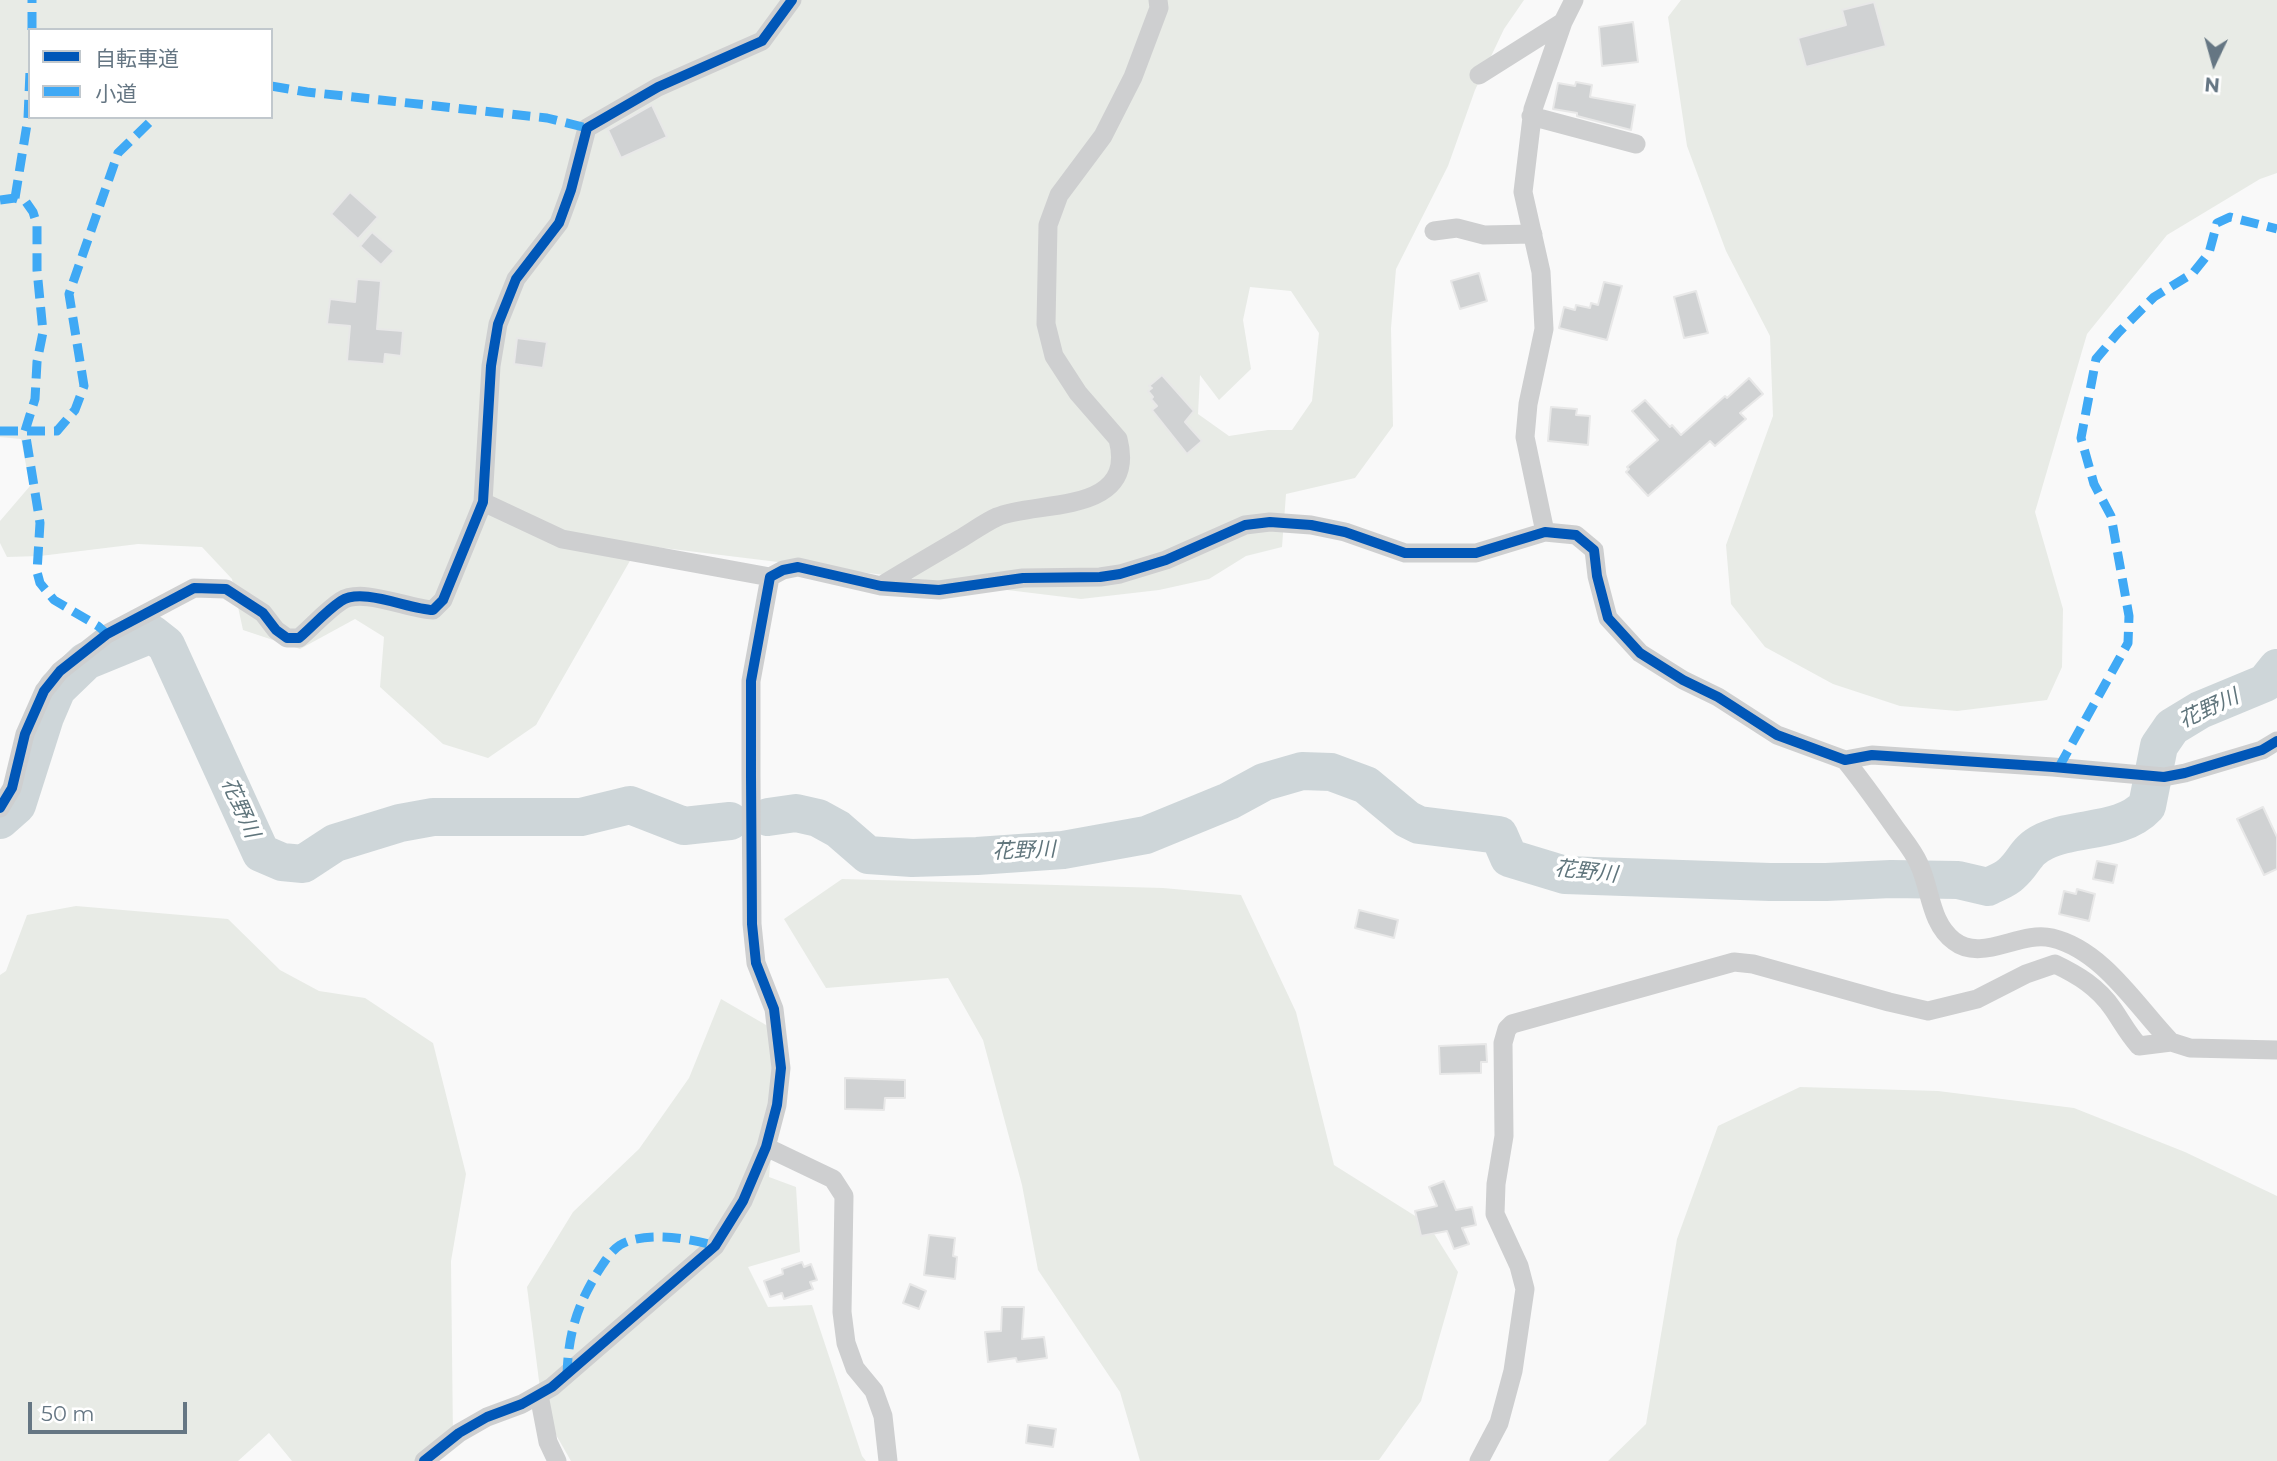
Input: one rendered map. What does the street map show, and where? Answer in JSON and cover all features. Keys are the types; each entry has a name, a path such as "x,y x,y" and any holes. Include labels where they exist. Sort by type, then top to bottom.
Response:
{"street":[{"path":"0,808 12,788 25,734 44,691 60,671 107,634 194,588 226,589 263,613 276,630 287,638 299,638 343,599 370,596 415,609 433,610 443,600 483,502 491,366 498,324 516,279 559,223 571,190 587,128 658,88 762,41 792,0"},
{"path":"881,586 998,516 1079,501 1105,489 1113,480 1119,467 1118,439 1078,393 1054,356 1046,324 1048,225 1059,195 1103,136 1133,78 1158,8 1158,0"},
{"path":"1545,532 1525,437 1528,404 1544,329 1541,272 1523,192 1531,116 1563,22 1574,0"},
{"path":"1479,75 1563,22"},
{"path":"1531,116 1636,144"},
{"path":"1434,231 1457,228 1484,235 1533,234"},
{"path":"483,502 562,539 770,578 783,570 798,567 881,586 939,590 1023,578 1056,579 1120,574 1166,560 1249,524 1270,522 1311,525 1345,532 1405,553 1476,553 1545,532 1576,535 1594,550 1597,576 1608,618 1640,653 1718,697 1777,735 1845,760 1872,755 2164,777 2262,750 2277,741"},
{"path":"424,1461 468,1427 538,1395 567,1376 715,1246 743,1201 766,1147 777,1105 781,1068 774,1009 756,963 752,924 751,762 754,659 770,578"},
{"path":"1845,760 1919,864 1937,921 1954,942 1970,949 1998,945 2032,935 2053,938 2078,948 2118,980 2149,1020 2171,1042"},
{"path":"1479,1461 1499,1423 1513,1371 1525,1289 1519,1266 1495,1214 1496,1184 1504,1136 1503,1043 1507,1029 1512,1024 1734,962 1753,964 1928,1011 1977,999 2026,974 2055,964 2095,988 2139,1046 2171,1042 2190,1048 2277,1050"},
{"path":"766,1147 833,1179 844,1196 842,1312 846,1343 855,1368 874,1391 883,1416 888,1461"},
{"path":"538,1395 548,1442 557,1461"}],"shaded area":[{"path":"0,0 1524,0 1504,29 1475,90 1448,166 1396,269 1391,328 1393,426 1355,478 1286,494 1282,547 1246,556 1209,579 1159,590 1081,599 639,545 536,725 488,758 443,744 380,687 384,637 355,619 300,649 243,630 232,579 202,547 138,544 40,556 7,557 0,543 0,521 30,486 21,439 0,437","holes":["1250,287 1291,291 1319,333 1312,401 1292,430 1268,430 1229,436 1198,414 1200,375 1219,400 1251,369 1243,320"]},
{"path":"1681,0 2277,0 2277,173 2260,179 2167,235 2087,334 2035,512 2063,609 2062,667 2047,700 1957,711 1900,706 1833,684 1765,647 1731,604 1726,545 1773,416 1770,336 1726,251 1687,146 1668,17"},
{"path":"842,879 1163,888 1241,895 1296,1012 1334,1165 1428,1224 1458,1272 1421,1401 1379,1460 1140,1461 1120,1392 1038,1270 1022,1185 983,1040 948,978 826,988 784,919"},
{"path":"76,906 228,919 280,970 319,991 365,998 433,1043 466,1174 451,1261 453,1439 422,1461 292,1461 269,1433 238,1461 0,1461 0,975 6,971 27,915"},
{"path":"721,999 773,1029 778,1081 769,1177 796,1187 800,1252 748,1267 768,1307 812,1305 862,1456 866,1461 571,1461 543,1412 527,1287 573,1212 639,1149 689,1078"},
{"path":"1800,1087 1938,1091 2074,1108 2185,1152 2277,1196 2277,1461 1608,1461 1646,1424 1677,1239 1718,1126"}],"building":[{"path":"1874,2 1886,46 1806,67 1798,38 1846,25 1842,10"},
{"path":"1633,22 1638,62 1602,66 1599,27"},
{"path":"1576,82 1592,85 1590,97 1635,105 1631,130 1577,116 1577,113 1553,109 1558,83 1575,86"},
{"path":"652,105 667,137 621,158 608,130"},
{"path":"350,192 378,217 358,239 331,214"},
{"path":"372,232 394,251 381,265 360,246"},
{"path":"1479,273 1487,301 1460,309 1451,281"},
{"path":"357,279 381,281 377,329 403,331 401,356 385,354 384,364 347,361 350,326 327,324 330,299 355,302"},
{"path":"1604,282 1622,286 1607,340 1559,328 1564,307 1575,310 1576,305 1590,308 1591,303 1598,305"},
{"path":"1696,291 1708,333 1684,338 1674,297"},
{"path":"517,338 547,342 543,368 514,364"},
{"path":"1162,375 1194,411 1185,422 1202,441 1187,454 1152,410 1157,406 1151,399 1153,397 1148,391 1152,388 1149,386"},
{"path":"1749,378 1763,394 1740,413 1746,419 1715,446 1710,441 1648,496 1626,472 1629,469 1627,467 1658,440 1632,411 1645,400 1681,435"},
{"path":"1551,407 1577,409 1576,415 1590,416 1588,445 1548,441"},
{"path":"2263,807 2277,837 2277,869 2264,875 2237,819"},
{"path":"2097,861 2117,865 2113,883 2093,879"},
{"path":"2077,889 2095,894 2089,921 2059,914 2064,891 2076,894"},
{"path":"1359,910 1398,920 1394,938 1355,928"},
{"path":"1486,1044 1487,1062 1481,1062 1481,1073 1440,1074 1439,1046"},
{"path":"845,1078 905,1080 905,1098 885,1098 884,1110 845,1109"},
{"path":"1444,1181 1456,1210 1472,1207 1476,1225 1462,1228 1469,1244 1454,1249 1447,1231 1421,1236 1415,1211 1437,1206 1429,1187"},
{"path":"929,1235 955,1238 955,1279 924,1275"},
{"path":"802,1262 804,1267 811,1264 817,1280 810,1282 813,1289 784,1299 782,1293 770,1297 764,1281 783,1274 782,1269"},
{"path":"910,1284 926,1291 919,1309 903,1303"},
{"path":"1002,1307 1024,1307 1022,1339 1044,1337 1047,1358 988,1362 985,1332 1001,1331"},
{"path":"1028,1425 1056,1429 1053,1447 1026,1443"}],"waterway":[{"name":"花野川","path":"0,820 17,805 45,717 57,689 86,661 152,634 166,645 261,853 282,862 303,864 335,843 400,823 433,817 581,817 630,805 684,826 730,821"},
{"name":"花野川","path":"768,817 796,813 818,818 838,829 868,855 912,858 1063,850 1146,835 1229,801 1264,782 1302,771 1331,772 1366,785 1407,819 1419,825 1499,835 1509,858 1565,875 1770,882 1958,880 1988,887 2009,876 2029,852 2045,841 2112,825 2137,815 2147,806 2159,746 2172,727 2200,710 2265,683 2277,668"}],"marked path":[{"path":"32,0 32,28"},
{"path":"273,86 547,118 587,128"},
{"path":"15,198 28,118"},
{"path":"0,431 57,431 75,410 84,386 69,294 118,153 153,119"},
{"path":"0,200 15,198 26,202 37,225 37,270 43,332 37,362 35,399 25,431 40,523 37,572 40,583 54,600 107,634"},
{"path":"2059,767 2128,643 2129,616 2111,516 2094,484 2081,438 2096,359 2154,297 2193,273 2209,253 2217,223 2230,217 2277,229"},
{"path":"567,1376 569,1347 579,1308 599,1270 617,1247 641,1238 654,1237 680,1238 715,1246"}],"cycle path":[{"path":"0,808 12,788 25,734 44,691 60,671 107,634 194,588 226,589 263,613 276,630 287,638 299,638 335,605 350,597 373,597 433,610 443,600 483,502 491,366 498,324 516,279 559,223 571,190 587,128 658,87 762,41 792,0"},
{"path":"424,1461 459,1433 552,1387 715,1246 743,1201 766,1147 777,1105 781,1068 774,1009 756,963 752,924 751,681 770,577 783,570 798,567 881,586 939,590 1023,578 1100,577 1120,574 1166,560 1245,525 1270,522 1311,525 1345,532 1405,553 1476,553 1545,532 1576,535 1594,550 1597,576 1608,618 1640,653 1683,680 1718,697 1777,735 1845,760 1872,755 2164,777 2262,750 2277,741"}]}
